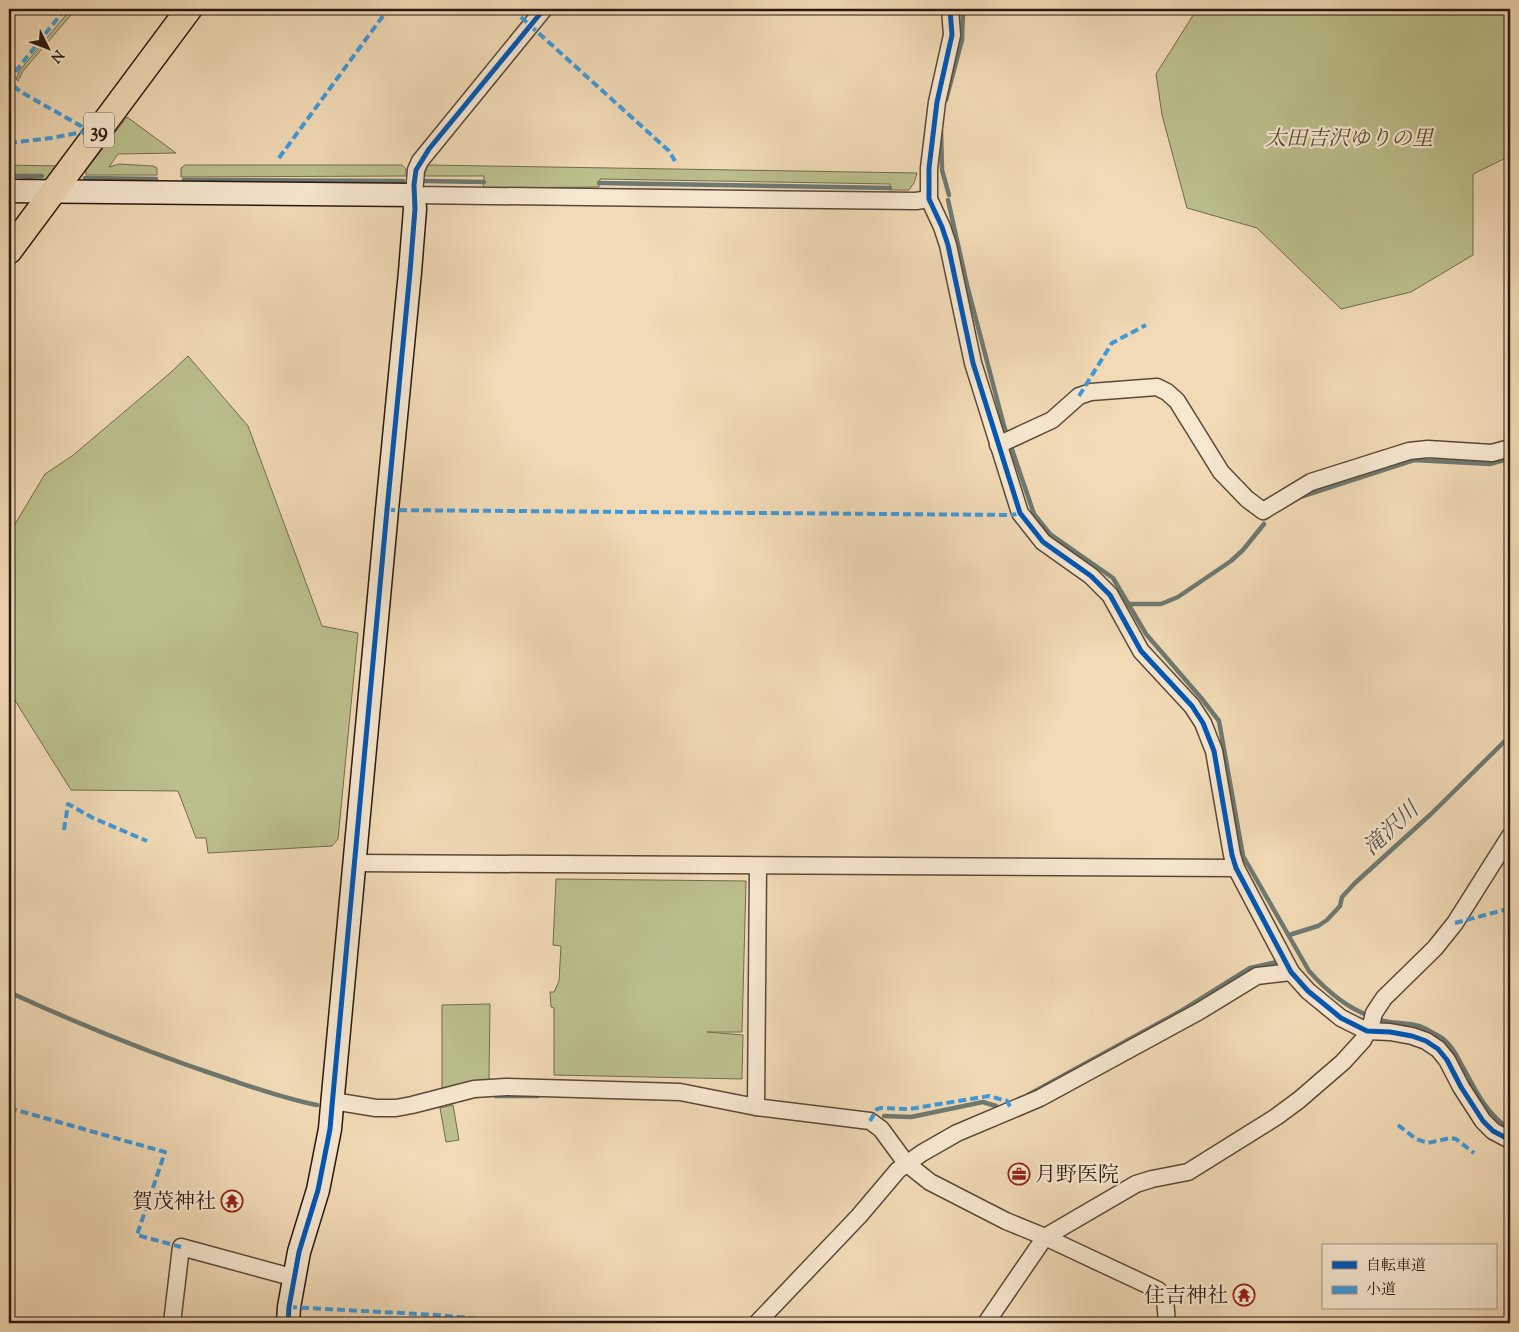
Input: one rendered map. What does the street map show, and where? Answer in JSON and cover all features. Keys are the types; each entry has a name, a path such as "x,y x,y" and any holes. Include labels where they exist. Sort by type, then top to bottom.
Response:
{"main road":[{"name":"39","path":"9,251 52,191 190,9"}],"street":[{"path":"288,1323 299,1252 323,1166 333,1101 410,272 416,170 425,155 544,9"},
{"path":"950,9 952,35 937,102 931,140 929,198 948,244 973,363 1020,513 1044,542 1091,576 1110,595 1141,651 1192,706 1204,723 1214,751 1232,855 1236,868 1291,972 1308,991 1342,1018 1371,1023 1390,1032 1412,1036 1426,1041 1438,1049 1447,1060 1461,1087 1483,1121 1493,1131 1510,1140"},
{"path":"9,191 414,194 906,201 929,198"},
{"path":"998,445 1052,420 1079,396 1091,392 1157,387 1167,392 1177,401 1221,472 1247,499 1264,511 1311,482 1409,451 1428,449 1492,453 1510,448"},
{"path":"986,1323 1045,1237 1136,1184 1188,1172 1276,1117 1299,1100 1342,1062 1362,1040 1384,998 1435,948 1455,923 1510,836"},
{"path":"355,863 1236,868"},
{"path":"756,1107 758,866"},
{"path":"757,1323 859,1216 906,1163 957,1134 1040,1098 1198,1012 1257,976 1291,972"},
{"path":"333,1101 376,1108 396,1108 474,1089 506,1087 680,1092 756,1107 870,1121 881,1129 906,1163 930,1182 1006,1221 1045,1237 1158,1290 1164,1298 1167,1323"},
{"path":"172,1323 181,1247 296,1278"}],"green space":[{"path":"71,9 76,9 23,71 18,81 16,79 20,70"},
{"name":"太田吉沢ゆりの里","path":"1197,9 1510,9 1510,156 1473,174 1473,255 1411,292 1341,309 1257,228 1187,208 1162,115 1156,74"},
{"path":"127,117 176,153 118,154 109,167 119,164 153,166 157,168 157,175 86,175 86,170"},
{"path":"9,165 58,166 46,180 9,177"},
{"path":"185,165 402,165 406,169 406,176 181,177 181,168"},
{"path":"428,165 917,173 914,183 909,190 890,190 890,184 600,179 599,187 483,188 484,176 424,176"},
{"path":"188,356 248,426 322,626 358,633 338,839 332,846 208,853 206,838 196,838 178,791 71,790 9,691 9,534 45,474 72,456"},
{"path":"556,879 746,881 742,1032 707,1032 743,1035 742,1079 554,1075 554,1008 551,1007 550,992 554,992 559,981 561,946 553,945"},
{"path":"490,1004 489,1080 442,1090 442,1005"},
{"path":"453,1105 459,1140 446,1142 440,1108"}],"waterway":[{"path":"946,100 962,40 963,9"},
{"path":"941,130 942,170 949,195"},
{"path":"9,176 42,176"},
{"path":"85,178 156,179"},
{"path":"184,180 403,181"},
{"path":"425,181 484,182"},
{"path":"599,183 890,188"},
{"path":"948,200 967,285 1004,426 1034,514 1050,534 1113,578 1146,634 1219,721 1243,856 1309,971 1337,997 1361,1013 1370,1016"},
{"path":"1300,497 1414,460 1490,464 1510,456"},
{"path":"1128,604 1161,604 1178,597 1231,561 1243,550 1264,524"},
{"name":"滝沢川","path":"1289,935 1318,926 1327,920 1340,906 1342,897 1355,883 1431,814 1510,736"},
{"path":"1028,1095 1181,1011 1250,968 1277,962"},
{"path":"9,1000 11,993 90,1028 198,1069 293,1100 317,1105"},
{"path":"1377,1019 1419,1026 1447,1042 1489,1111 1510,1129"},
{"path":"496,1096 538,1096"},
{"path":"884,1116 911,1117 983,1102 996,1106"}],"marked path":[{"path":"65,9 16,71 11,84 21,92 81,126 83,132 92,140"},
{"path":"279,158 388,9"},
{"path":"512,9 669,151 675,161"},
{"path":"9,143 83,132"},
{"path":"1079,396 1112,343 1146,325"},
{"path":"387,510 1012,515 1020,513"},
{"path":"64,830 68,804 93,818 147,841"},
{"path":"1455,923 1504,910 1510,911"},
{"path":"870,1121 877,1109 881,1108 909,1109 989,1096 1007,1101 1012,1110"},
{"path":"9,1108 165,1152 137,1235 181,1247"},
{"path":"1398,1125 1416,1139 1428,1143 1450,1138 1456,1139 1474,1153"},
{"path":"289,1307 437,1315 524,1323"}],"cycle path":[{"path":"288,1323 299,1252 318,1190 330,1129 410,272 416,170 429,149 544,9"},
{"path":"950,9 952,35 937,102 929,168 929,199 948,245 973,363 1020,513 1043,542 1091,576 1110,595 1141,651 1192,706 1203,723 1214,751 1232,855 1236,868 1291,972 1308,991 1341,1018 1367,1031 1390,1032 1412,1036 1426,1041 1438,1049 1447,1060 1461,1087 1483,1121 1493,1131 1510,1140"}],"place":[{"name":"月野医院","path":"1019,1174"},
{"name":"賀茂神社","path":"232,1201"},
{"name":"住吉神社","path":"1244,1295"}]}
